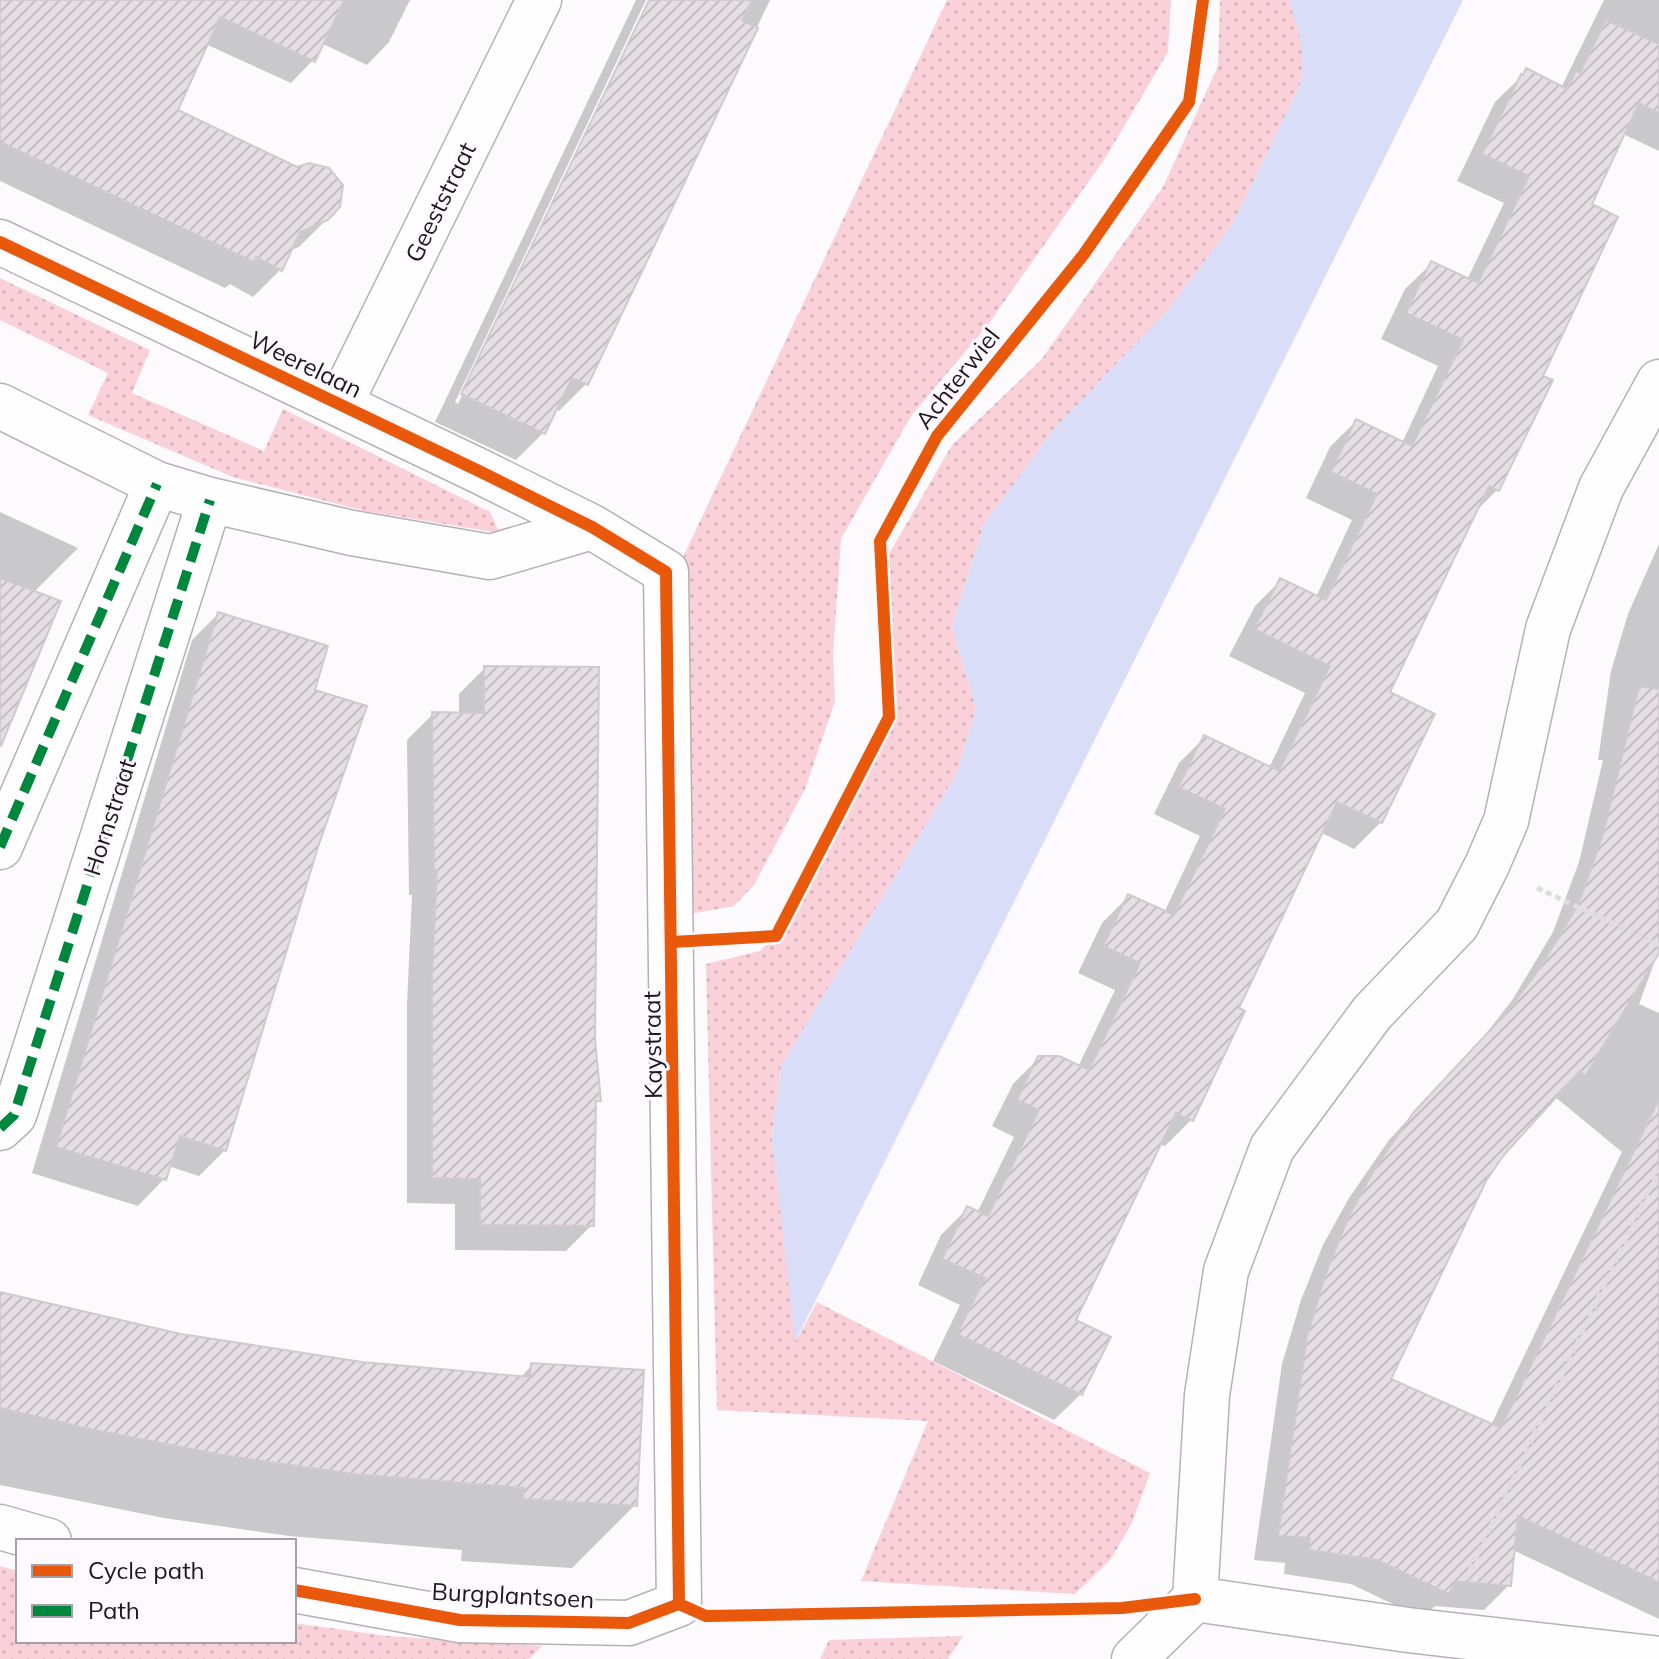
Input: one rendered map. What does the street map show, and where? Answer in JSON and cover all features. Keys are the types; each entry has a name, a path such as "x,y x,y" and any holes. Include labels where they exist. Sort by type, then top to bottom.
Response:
{"street":[{"name":"Geeststraat","path":"340,404 539,0"},
{"name":"Weerelaan","path":"0,242 592,527"},
{"path":"1134,1659 1195,1599 1207,1395 1226,1271 1272,1148 1372,1013 1457,924 1487,865 1506,821 1548,629 1601,488 1659,382"},
{"path":"0,406 157,484 210,500 352,533 490,557 592,527"},
{"path":"0,847 157,484"},
{"name":"Hornstraat","path":"0,1128 14,1115 210,500"},
{"name":"Kaystraat","path":"592,527 666,572 679,1604"},
{"path":"0,1527 42,1539"},
{"name":"Burgplantsoen","path":"296,1590 460,1620 629,1623 679,1604"},
{"path":"1195,1599 1440,1634 1659,1659"}],"path":[{"path":"1487,865 1659,945"},
{"path":"1440,1634 1659,1169"}],"shaded area":[{"path":"947,0 1171,0 1168,52 1106,157 987,326 911,416 841,539 833,654 835,701 805,789 754,885 734,906 679,916 684,555"},
{"path":"1220,0 1289,0 1302,51 1300,85 1233,223 1166,312 1053,430 984,524 952,626 976,708 957,773 781,1066 772,1136 796,1341 817,1302 1150,1473 1132,1523 1111,1559 1075,1594 861,1581 928,1421 717,1410 706,964 760,951 795,914 851,809 886,709 882,654 889,554 952,445 1041,360 1163,187 1218,66"},
{"path":"0,278 150,350 132,393 264,451 283,409 490,512 500,533 365,511 233,477 88,415 108,373 0,320"},
{"path":"0,1566 16,1570 16,1643 296,1643 296,1623 387,1636 542,1646 529,1659 0,1659"},
{"path":"963,1636 948,1659 820,1659 829,1640"}],"water":[{"path":"1289,0 1463,0 795,1342 772,1136 781,1066 957,773 976,708 952,626 984,524 1053,430 1166,312 1233,223 1300,85 1302,52"}],"building":[{"path":"0,0 344,0 315,62 220,17 178,110 297,167 309,163 329,168 343,185 340,207 328,220 300,232 282,271 256,257 254,262 0,142"},
{"path":"649,0 752,0 742,20 758,28 588,385 572,378 545,434 461,394"},
{"path":"1606,20 1659,44 1659,113 1639,103 1592,204 1618,217 1543,376 1553,380 1499,491 1489,486 1390,692 1435,714 1382,823 1337,802 1239,1008 1245,1011 1193,1121 1176,1113 1076,1320 1111,1337 1082,1395 957,1334 985,1278 942,1259 967,1206 988,1216 1039,1110 1017,1100 1038,1056 1059,1056 1089,1070 1140,963 1103,946 1128,894 1174,915 1225,809 1178,787 1204,735 1279,771 1330,666 1254,629 1280,578 1326,600 1377,494 1331,472 1356,419 1412,446 1463,340 1406,313 1431,261 1478,283 1529,176 1482,154 1526,68 1567,89 1576,71 1580,73"},
{"path":"0,578 61,601 1,746 0,746"},
{"path":"218,612 328,646 315,690 367,706 318,847 226,1151 180,1136 166,1180 56,1147"},
{"path":"484,666 599,667 595,1039 601,1101 596,1101 594,1226 480,1225 480,1179 432,1178 432,976 437,870 434,870 432,712 484,713"},
{"path":"1639,686 1659,689 1659,953 1585,1076 1580,1071 1503,1156 1486,1181 1391,1379 1501,1428 1659,1099 1659,1582 1518,1516 1511,1586 1455,1581 1449,1594 1377,1560 1309,1550 1310,1538 1278,1536 1307,1337 1326,1273 1348,1218 1374,1170 1414,1112 1507,1012 1538,971 1578,905 1603,835"},
{"path":"0,1292 181,1334 362,1362 530,1377 531,1363 644,1370 637,1506 523,1499 524,1488 353,1474 228,1456 0,1408"}],"marked path":[{"path":"0,847 157,484"},
{"path":"0,1128 14,1115 210,500"}],"cycle path":[{"name":"Achterwiel","path":"672,942 776,936 889,717 880,541 937,436 1084,254 1189,102 1203,0"},
{"path":"0,242 479,471 592,527 666,572 679,1604"},
{"path":"296,1590 460,1620 629,1623 679,1604"},
{"path":"679,1604 706,1616 1122,1608 1195,1599"}]}
